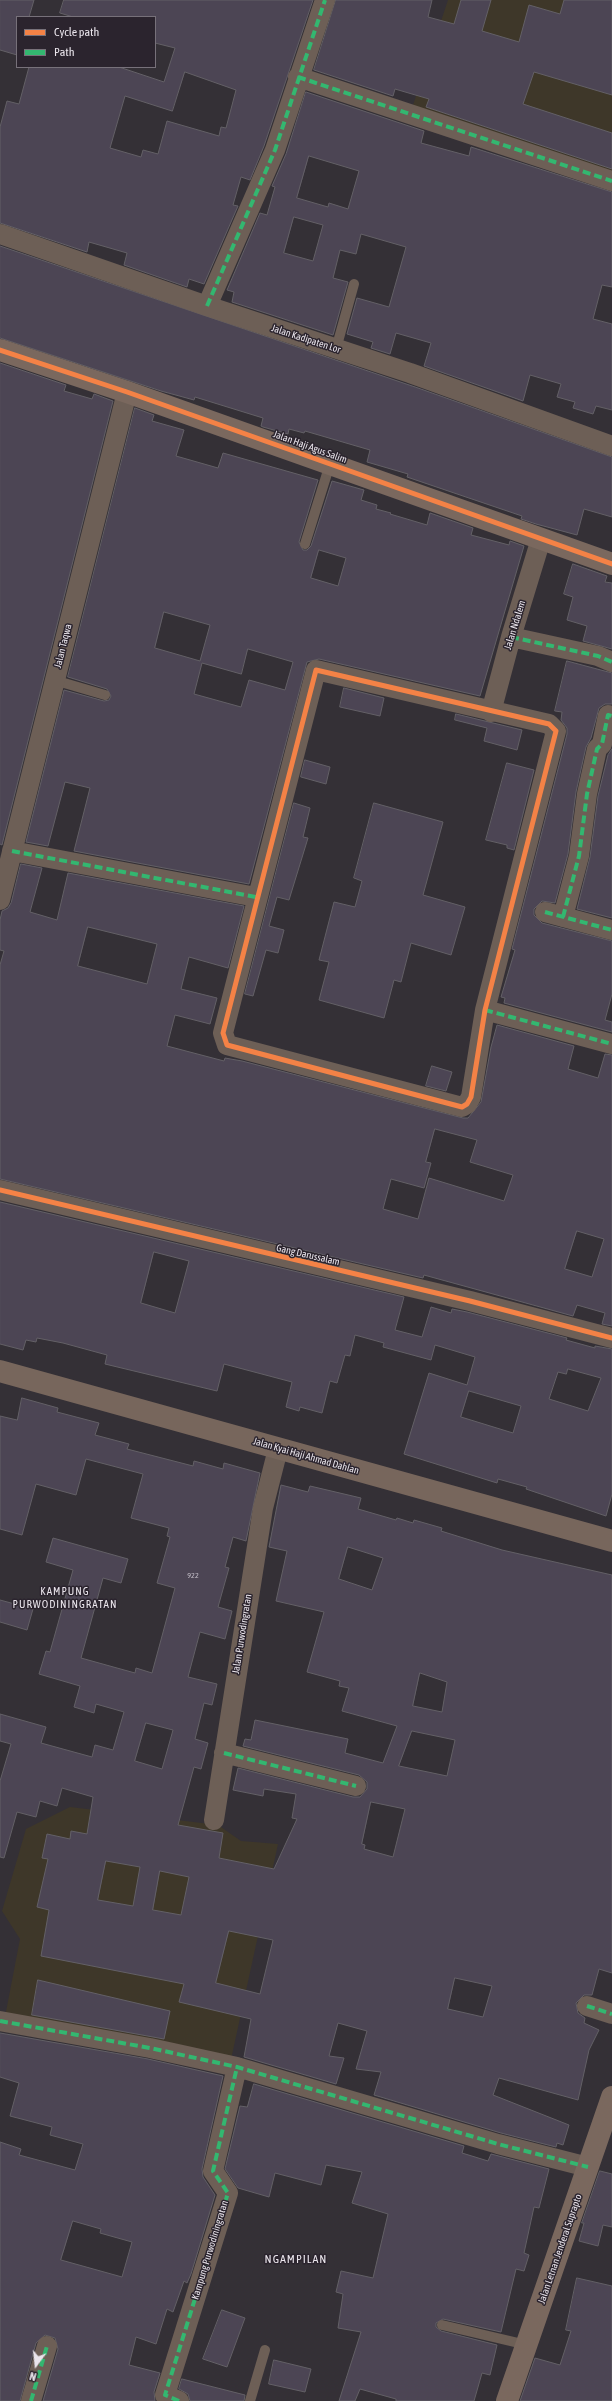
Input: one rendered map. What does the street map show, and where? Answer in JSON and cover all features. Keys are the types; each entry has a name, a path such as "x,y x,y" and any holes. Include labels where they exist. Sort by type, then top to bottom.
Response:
{"main road":[{"name":"Jalan Kyai Haji Ahmad Dahlan","path":"0,1371 612,1541"}],"street":[{"path":"207,306 275,150 298,77 325,0"},
{"path":"298,77 612,181"},
{"name":"Jalan Kadipaten Lor","path":"0,234 207,306 410,373 612,446"},
{"name":"Jalan Haji Agus Salim","path":"0,350 127,392 612,564"},
{"name":"Jalan Taqwa","path":"0,900 127,392"},
{"name":"Jalan Ndalem","path":"491,712 510,637 541,539"},
{"path":"510,637 598,656 612,662"},
{"path":"316,670 491,712 549,724 555,728 556,734 485,1010 471,1098 467,1104 462,1107 227,1045 223,1033 256,897 316,670"},
{"path":"612,716 608,715 602,744 597,749 587,794 579,856 554,915 612,930"},
{"path":"12,851 256,897"},
{"path":"485,1010 612,1044"},
{"name":"Gang Darussalam","path":"0,1190 470,1301 612,1338"},
{"name":"Jalan Purwodingratan","path":"214,1820 263,1508 278,1449"},
{"path":"224,1753 356,1786"},
{"path":"587,2006 612,2014"},
{"path":"0,2020 150,2048 237,2067 498,2144 588,2167"},
{"name":"Kampung Purwodiningratan","path":"179,2401 165,2395 228,2193 213,2171 237,2067"},
{"name":"Jalan Letnan Jenderal Suprapto","path":"507,2401 612,2097"},
{"path":"31,2401 47,2346"}],"lane":[{"path":"336,349 354,284"},
{"path":"305,544 330,464"},
{"path":"54,680 105,695"},
{"path":"442,2325 527,2345"},
{"path":"250,2401 265,2350"}],"shaded area":[{"path":"448,0 612,0 612,179 411,111"},
{"path":"70,1807 218,1825 241,1841 278,1844 230,2064 5,2017 20,1939 2,1911 26,1829"}],"building":[{"path":"0,0 34,0 29,16 16,16 16,55 0,50"},
{"path":"64,0 313,0 264,146 250,180 241,177 233,205 238,206 204,284 189,279 187,287 124,265 127,253 89,242 87,252 0,223 0,127 7,101 19,104 29,68 122,68 164,82 175,48 156,43 156,16 70,16 60,13","holes":["185,72 236,90 226,128 221,127 219,136 167,121 158,154 143,150 141,157 110,148 125,96 172,111"]},
{"path":"336,0 432,0 428,17 454,24 461,0 491,0 482,31 519,42 529,5 560,14 564,0 612,0 612,95 534,72 523,104 612,133 612,169 426,107 429,99 395,89 393,96 314,70"},
{"path":"306,92 424,131 421,143 469,156 471,147 612,192 612,287 602,285 593,319 612,324 612,410 596,406 593,414 573,408 575,402 557,397 561,384 530,375 523,401 424,366 431,343 396,333 390,354 371,348 373,342 347,334 357,298 389,307 406,247 361,234 356,254 340,250 333,278 348,282 333,335 232,302 234,292 227,290 260,213 267,215 275,187 272,186 286,154","holes":["309,156 359,171 348,209 329,203 328,207 297,198","294,217 323,225 313,261 284,253"]},
{"path":"0,246 418,388 612,457 612,517 584,509 577,535 536,524 521,519 522,516 407,477 408,474 367,462 370,450 305,431 304,433 289,429 288,434 263,427 261,426 263,418 195,397 194,400 161,391 0,338"},
{"path":"0,363 66,385 64,391 92,399 94,394 113,401 2,845 0,844"},
{"path":"135,408 154,415 152,421 184,430 176,456 218,468 223,453 318,480 299,542 303,550 307,550 311,546 332,481 364,490 361,500 377,505 376,509 391,513 390,514 427,525 430,513 473,528 471,535 509,545 510,541 524,546 480,696 319,659 307,662 249,884 74,851 90,788 65,782 48,846 26,842 64,690 104,701 109,700 111,696 107,689 68,677","holes":["319,550 346,558 338,586 311,578","164,612 210,625 200,661 155,648","248,649 293,662 285,690 249,680 241,707 194,694 202,663 241,674"]},
{"path":"573,564 607,576 605,582 612,583 612,649 583,641 587,626 567,620 573,597 564,594"},
{"path":"567,661 612,673 612,704 605,704 599,708 591,738 586,747 576,792 568,854 555,903 542,901 534,909 534,915 542,923 612,941 612,994 605,1020 612,1022 612,1032 504,1003 505,998 501,997 515,950 512,949 567,734 567,728 561,720 562,712 555,711"},
{"path":"344,688 384,698 380,716 340,707"},
{"path":"456,714 522,730 517,750 484,741 487,728 455,720"},
{"path":"612,749 612,918 577,909 590,857 598,796 608,755"},
{"path":"305,760 330,767 326,784 301,777"},
{"path":"507,763 534,770 514,850 507,848 507,845 486,840"},
{"path":"294,803 310,808 303,837 308,838 289,900 277,897 269,926 284,930 278,953 266,950 253,996 245,994"},
{"path":"374,803 443,822 423,895 465,907 451,955 411,943 401,982 394,980 384,1018 319,1000 329,962 319,960 334,902 355,907 362,881 354,878"},
{"path":"21,864 42,868 30,912 57,920 68,873 244,906 228,968 189,957 181,989 217,998 210,1024 175,1015 167,1046 224,1061 225,1058 242,1061 463,1118 468,1118 481,1102 491,1047 497,1025 574,1046 568,1069 598,1078 605,1054 612,1055 612,1326 602,1324 605,1313 577,1305 573,1316 424,1275 423,1278 0,1179 0,965 4,951 0,950 0,920 2,911 8,908 11,903","holes":["88,927 157,944 147,984 78,966","435,1129 477,1140 470,1162 513,1175 504,1201 429,1178 418,1219 383,1209 391,1179 424,1188 431,1163 426,1162","577,1231 604,1239 592,1277 565,1269"]},
{"path":"432,1066 452,1072 446,1091 426,1086"},
{"path":"0,1202 404,1297 395,1330 422,1337 431,1307 451,1313 452,1309 467,1312 567,1338 566,1340 595,1348 595,1346 612,1349 612,1494 606,1516 526,1489 527,1487 498,1479 497,1483 404,1454 429,1373 467,1385 475,1357 435,1345 431,1360 383,1347 384,1343 355,1335 350,1356 345,1355 337,1383 330,1381 322,1413 300,1407 299,1411 286,1407 292,1382 224,1364 217,1391 105,1364 107,1355 63,1343 37,1338 36,1342 26,1340 23,1350 0,1344","holes":["154,1252 189,1261 175,1313 141,1303","568,1369 601,1378 588,1411 549,1399 558,1372 566,1374","469,1391 521,1406 513,1433 461,1417"]},
{"path":"22,1398 58,1408 57,1412 99,1423 95,1435 129,1444 127,1449 193,1466 194,1461 223,1469 224,1463 260,1473 246,1541 233,1537 225,1567 229,1568 218,1607 232,1611 225,1639 200,1632 188,1677 217,1684 212,1705 204,1703 195,1739 208,1743 201,1769 194,1767 178,1825 223,1833 219,1858 274,1869 297,1819 292,1818 296,1794 264,1789 263,1796 233,1790 238,1768 353,1797 360,1797 367,1789 367,1782 359,1775 243,1746 245,1739 251,1740 255,1720 348,1739 345,1753 383,1763 397,1726 342,1711 349,1688 339,1686 340,1681 307,1672 324,1612 276,1601 287,1551 269,1547 281,1485 308,1492 310,1486 361,1498 358,1509 396,1520 397,1518 413,1523 414,1520 442,1528 441,1531 502,1550 612,1575 612,1973 599,1969 592,1995 584,1995 576,2003 578,2013 585,2018 584,2023 599,2030 589,2050 578,2100 499,2078 493,2095 569,2125 563,2145 557,2143 556,2147 501,2133 374,2095 381,2072 356,2069 367,2031 338,2023 329,2056 344,2058 336,2084 244,2057 251,2019 179,2002 184,1984 41,1956 49,1910 37,1907 48,1859 42,1858 47,1834 70,1839 71,1831 87,1834 93,1797 62,1788 57,1806 40,1801 36,1817 17,1812 4,1858 0,1857 0,1781 11,1744 0,1741 0,1714 46,1727 41,1743 92,1757 95,1745 113,1750 124,1712 96,1704 94,1713 74,1707 80,1686 39,1674 46,1651 50,1652 73,1570 46,1562 53,1538 128,1559 121,1583 103,1578 81,1658 135,1673 136,1668 152,1673 175,1588 157,1583 170,1537 167,1536 169,1528 131,1518 143,1474 86,1459 76,1495 36,1484 22,1535 0,1529 0,1416 17,1420","holes":["348,1547 383,1558 372,1590 339,1579","420,1673 447,1682 442,1712 413,1706","146,1723 173,1730 162,1769 135,1761","412,1731 455,1740 447,1776 399,1766","371,1802 405,1809 393,1857 364,1849 365,1845 362,1844","106,1861 140,1867 133,1906 98,1900","160,1871 189,1877 181,1915 153,1910","229,1931 273,1940 260,1994 216,1983","455,1978 492,1986 483,2017 448,2009"]},
{"path":"0,1600 33,1609 27,1630 0,1622"},
{"path":"38,1980 170,2011 164,2039 32,2015"},
{"path":"0,2033 148,2059 223,2076 202,2169 203,2177 215,2195 191,2274 187,2283 184,2281 173,2312 167,2309 156,2344 136,2337 129,2365 160,2373 154,2392 155,2401 43,2401 58,2349 55,2338 45,2335 36,2343 20,2401 0,2401 0,2142 21,2149 19,2155 75,2170 83,2144 50,2135 52,2127 10,2116 19,2083 0,2077","holes":["73,2221 101,2229 100,2233 132,2242 122,2277 61,2260"]},
{"path":"254,2084 464,2146 462,2153 488,2161 491,2154 549,2169 539,2208 534,2207 524,2253 529,2255 524,2271 516,2269 501,2332 443,2319 436,2323 436,2327 441,2331 497,2345 490,2375 482,2373 474,2401 396,2401 396,2399 360,2389 355,2401 339,2401 361,2332 338,2328 343,2294 336,2292 341,2271 373,2278 388,2214 352,2203 362,2172 326,2165 321,2185 275,2173 269,2197 238,2188 225,2169 240,2106 247,2107"},
{"path":"600,2171 612,2174 612,2227 603,2225 598,2246 579,2241 584,2223 582,2223"},
{"path":"577,2278 612,2286 612,2401 520,2401 535,2358 560,2365 571,2331 566,2330"},
{"path":"222,2310 245,2318 227,2367 203,2359"},
{"path":"274,2360 311,2369 305,2392 269,2384"},
{"path":"182,2379 245,2395 244,2401 190,2401 188,2394 179,2389"}],"marked path":[{"path":"207,306 275,150 325,0"},
{"path":"298,77 612,181"},
{"path":"511,637 598,656 612,662"},
{"path":"563,917 579,856 587,794 597,749 602,744 608,715 612,716"},
{"path":"12,851 256,897"},
{"path":"545,912 612,930"},
{"path":"485,1010 612,1044"},
{"path":"224,1753 356,1786"},
{"path":"587,2006 612,2014"},
{"path":"0,2021 150,2048 237,2067 498,2144 588,2167"},
{"path":"179,2401 165,2395 228,2193 213,2171 237,2067"},
{"path":"31,2401 47,2346"}],"cycle path":[{"path":"0,350 127,392 612,564"},
{"path":"316,670 549,724 556,731 485,1010 471,1097 467,1104 462,1107 227,1045 223,1033 316,670"},
{"path":"0,1190 470,1301 612,1338"}],"district":[{"name":"KAMPUNG PURWODININGRATAN","path":"65,1598"},
{"name":"NGAMPILAN","path":"296,2259"}]}
